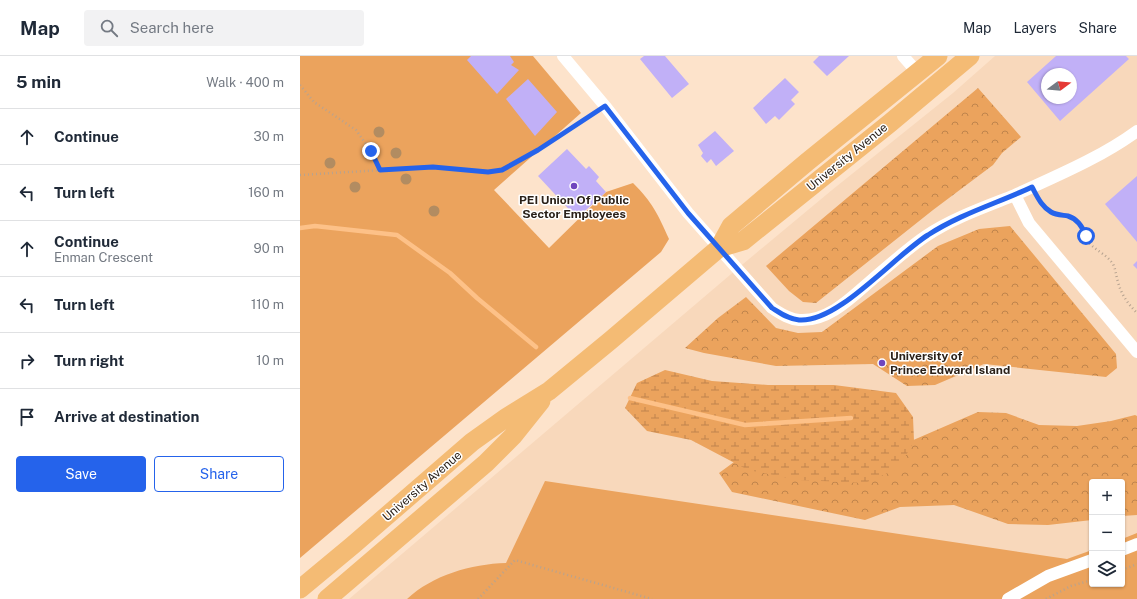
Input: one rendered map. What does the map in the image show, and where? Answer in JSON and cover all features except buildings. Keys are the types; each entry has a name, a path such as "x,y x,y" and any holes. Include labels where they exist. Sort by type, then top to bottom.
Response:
{"main road":[{"name":"University Avenue","path":"725,255 731,226 807,162 938,56"},
{"name":"University Avenue","path":"300,589 472,442 549,390 744,241 970,56"},
{"name":"University Avenue","path":"327,599 486,463 513,436 549,390"}],"street":[{"path":"563,56 605,106 688,213 772,308 784,316 799,320 814,319 843,304 912,246 944,225 1032,187 1105,152 1137,131"},
{"path":"903,56 918,73"},
{"path":"1014,195 1029,223 1137,352"},
{"path":"1125,549 1137,544"},
{"path":"1008,599 1048,576 1089,561"}],"path":[{"path":"300,85 314,102 356,130 371,151 380,170"},
{"path":"300,176 433,167 488,172 502,170 538,150 605,106"},
{"path":"1032,187 1045,208 1056,215 1069,216 1076,220 1084,230 1089,242 1110,261 1113,266 1120,290 1137,313"},
{"path":"478,599 515,560 652,599"},
{"path":"1125,569 1137,564"},
{"path":"1046,599 1071,586 1089,581"}],"shaded area":[{"name":"University of Prince Edward Island","path":"995,56 1137,56 1137,599 349,599 737,269 832,190 953,93"}],"green space":[{"path":"300,56 533,56 581,113 494,190 549,248 606,192 633,183 654,209 669,239 661,252 300,558"},
{"path":"978,88 1021,137 1002,153 993,165 933,210 816,303 803,302 789,291 766,266"},
{"path":"1010,226 1116,354 1117,368 1106,377 984,364 935,385 907,386 873,364 776,366 704,353 685,348 718,318 746,297 776,328 798,333 822,332 938,246 979,229"},
{"path":"665,370 712,381 768,385 834,385 896,393 913,417 914,441 899,468 865,483 798,480 748,470 691,440 647,431 625,408 637,383"},
{"path":"978,412 1006,413 1039,425 1077,426 1111,421 1135,415 1137,416 1137,515 1125,516 1125,479 1089,479 1089,520 1048,525 1008,524 954,505 900,507 865,520 732,492 719,473 772,434 888,451"},
{"path":"545,481 1067,559 1089,551 1089,587 1125,587 1125,538 1137,533 1137,599 407,599 429,583 453,572 479,566 506,563"}],"waterway":[{"path":"300,228 315,226 397,235 450,273 477,298 536,347"},
{"path":"630,398 745,425 851,418"}],"place":[{"name":"PEI Union Of Public Sector Employees","path":"574,186"},
{"name":"University of Prince Edward Island","path":"882,363"}],"route":[{"path":"371,151 380,170 433,167 488,172 502,170 538,150 605,106 688,213 772,308 784,316 799,320 814,319 843,304 912,246 944,225 1032,187 1045,208 1056,215 1069,216 1076,220 1084,230 1086,236"}]}
